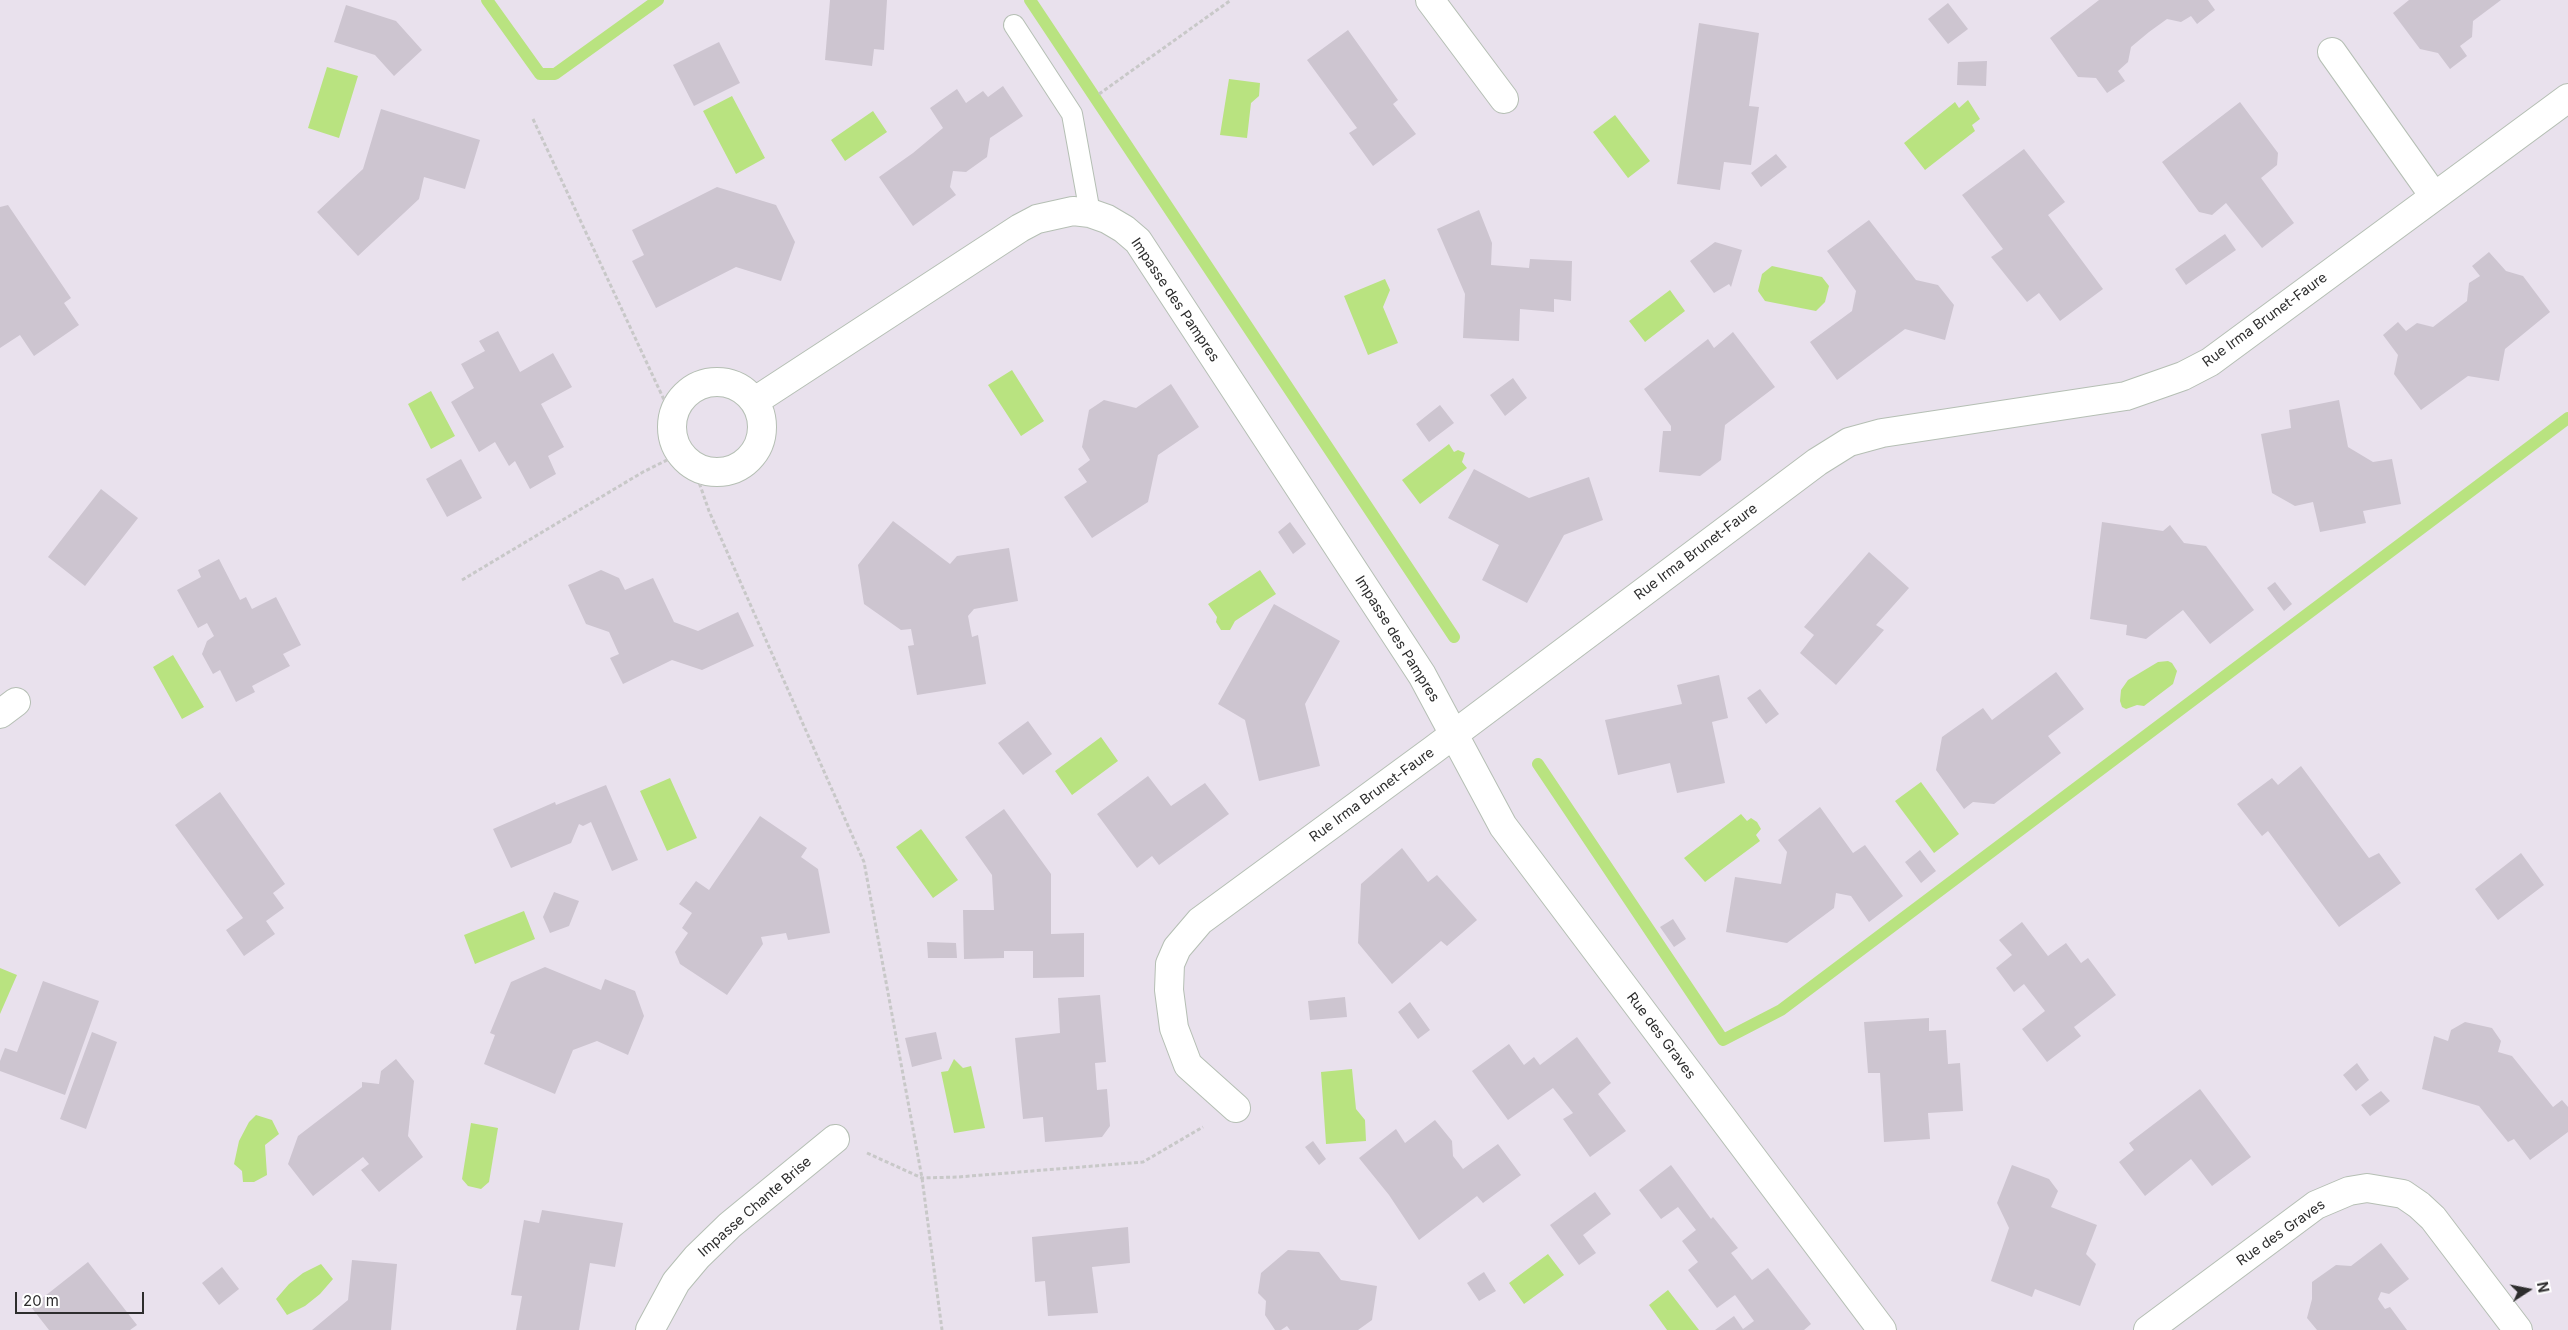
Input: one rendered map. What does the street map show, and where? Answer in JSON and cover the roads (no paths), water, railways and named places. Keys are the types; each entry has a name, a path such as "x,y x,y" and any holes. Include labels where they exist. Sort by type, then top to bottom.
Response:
{"street":[{"path":"1430,0 1504,99"},
{"path":"2332,52 2434,196"},
{"name":"Rue Irma Brunet-Faure","path":"1236,1108 1188,1065 1174,1028 1169,990 1170,964 1177,948 1200,921 1454,734 1817,462 1850,442 1882,433 2126,396 2183,376 2210,362 2568,98"},
{"name":"Impasse des Pampres","path":"755,401 1020,228 1037,219 1072,211 1090,212 1107,219 1138,241 1422,675 1454,734"},
{"path":"708,382 726,382 741,388 755,401 761,417 762,435 756,451 743,464 727,471 710,471 687,459 673,436 673,419 679,402 691,389 708,382"},
{"name":"Rue des Graves","path":"1454,734 1503,826 1882,1330"},
{"name":"Impasse Chante Brise","path":"650,1330 676,1282 697,1257 730,1225 835,1139"},
{"name":"Rue des Graves","path":"2148,1330 2316,1205 2349,1191 2367,1188 2403,1194 2419,1204 2433,1218 2518,1330"}],"lane":[{"path":"1014,25 1072,114 1090,212"}],"waterway":[{"path":"487,0 540,74 555,74 658,0"},
{"path":"1030,0 1454,637"},
{"path":"1538,764 1723,1040 1781,1010 2568,418"}]}
